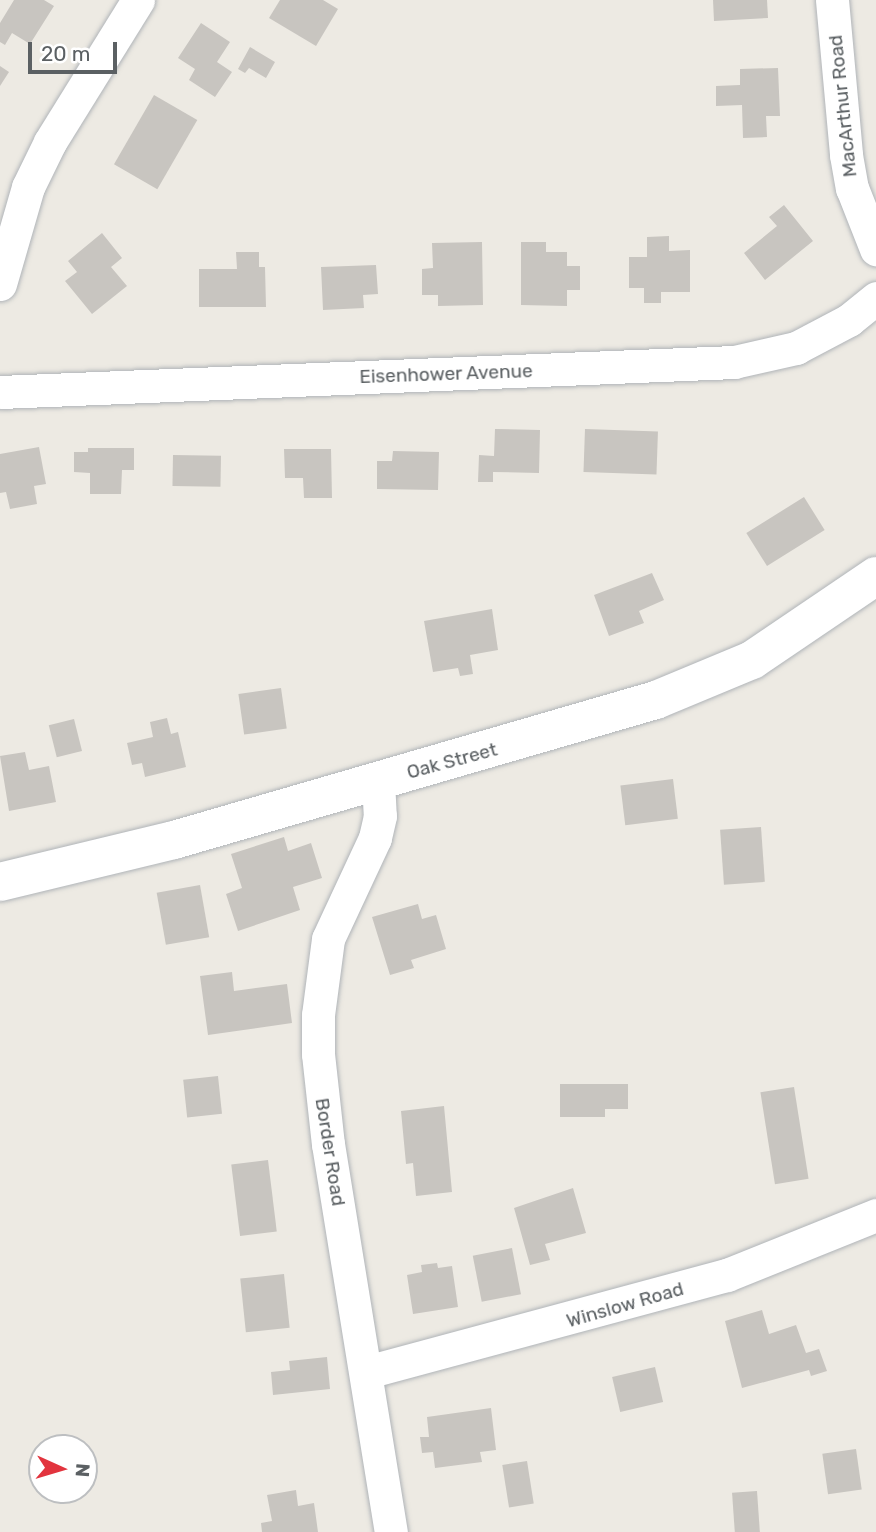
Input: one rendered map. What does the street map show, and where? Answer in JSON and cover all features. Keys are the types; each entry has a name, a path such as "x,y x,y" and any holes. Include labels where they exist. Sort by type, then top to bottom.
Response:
{"street":[{"path":"0,284 28,187 50,142 138,0"},
{"name":"MacArthur Road","path":"832,0 848,166 876,249"},
{"name":"Eisenhower Avenue","path":"0,392 734,362 796,348 849,320 876,298"},
{"name":"Oak Street","path":"0,882 128,853 593,722 705,683 788,639 876,576"},
{"name":"Border Road","path":"378,781 380,806 375,838 328,939 318,1014 328,1144 391,1532"},
{"name":"Winslow Road","path":"367,1372 727,1275 876,1215"}],"building":[{"path":"14,0 44,0 54,6 30,44 12,33 5,45 0,42 0,23"},
{"path":"280,0 323,0 338,9 316,46 269,18"},
{"path":"713,0 767,0 768,18 714,21"},
{"path":"201,23 230,42 217,62 232,72 215,97 189,80 195,69 178,58"},
{"path":"250,47 275,62 266,78 249,68 245,73 238,69"},
{"path":"0,66 9,72 0,86"},
{"path":"778,68 780,116 766,116 767,137 743,138 742,105 716,106 716,86 740,85 740,69"},
{"path":"154,95 197,120 157,189 114,164"},
{"path":"784,205 813,241 765,280 744,253 777,226 769,217"},
{"path":"102,233 122,258 111,267 127,286 92,314 65,281 77,272 68,261"},
{"path":"669,236 669,251 690,250 690,292 661,292 661,303 644,303 644,288 629,288 629,257 647,257 647,237"},
{"path":"482,242 483,305 438,306 438,295 422,295 422,269 433,268 432,243"},
{"path":"521,242 546,242 546,252 567,252 567,266 580,266 580,290 567,290 567,306 521,305"},
{"path":"236,252 259,252 259,267 265,267 266,307 199,307 199,269 237,269"},
{"path":"376,265 378,294 363,295 364,308 323,310 321,267"},
{"path":"495,429 540,430 539,473 493,472 493,482 478,482 479,455 494,456"},
{"path":"585,429 658,432 656,475 583,472"},
{"path":"39,447 46,484 34,486 37,504 10,509 6,492 0,493 0,454"},
{"path":"88,448 134,448 134,470 122,470 121,494 90,494 90,473 74,472 74,452 88,452"},
{"path":"284,449 331,449 332,498 304,498 303,478 285,478"},
{"path":"393,451 439,452 438,490 377,489 377,461 392,461"},
{"path":"173,455 221,456 220,487 172,486"},
{"path":"804,497 825,530 767,566 746,533"},
{"path":"652,573 664,600 639,611 644,623 609,636 594,595"},
{"path":"492,609 498,650 470,655 473,674 460,676 458,668 433,672 424,621"},
{"path":"281,688 287,729 244,735 238,694"},
{"path":"167,718 171,734 178,732 186,767 145,777 142,763 132,765 127,743 153,737 150,722"},
{"path":"74,719 82,751 57,757 49,725"},
{"path":"25,752 29,770 49,766 56,802 9,811 0,756"},
{"path":"673,779 678,819 625,825 620,785"},
{"path":"761,827 765,882 724,885 720,830"},
{"path":"284,837 288,851 311,843 322,878 293,887 300,910 238,931 226,894 242,888 231,854"},
{"path":"200,885 209,937 166,945 157,893"},
{"path":"418,904 422,919 436,915 446,949 411,960 414,968 390,975 372,917"},
{"path":"232,972 234,991 287,984 292,1023 208,1035 200,976"},
{"path":"218,1076 222,1114 187,1117 183,1080"},
{"path":"560,1084 628,1084 628,1109 605,1109 605,1117 560,1117"},
{"path":"794,1087 809,1179 775,1184 760,1092"},
{"path":"444,1106 452,1192 416,1196 413,1163 406,1164 401,1111"},
{"path":"268,1160 277,1231 240,1236 231,1165"},
{"path":"573,1188 586,1233 545,1244 550,1260 530,1265 514,1208"},
{"path":"512,1248 521,1294 482,1302 473,1256"},
{"path":"437,1263 438,1268 452,1266 458,1307 413,1314 407,1275 422,1272 421,1265"},
{"path":"284,1274 290,1328 246,1332 240,1279"},
{"path":"762,1310 769,1334 796,1325 806,1353 819,1349 827,1371 811,1376 809,1370 742,1388 725,1321"},
{"path":"327,1357 330,1389 273,1395 271,1372 290,1370 289,1361"},
{"path":"655,1367 663,1402 620,1412 612,1377"},
{"path":"491,1408 496,1450 480,1452 482,1462 435,1468 433,1452 422,1453 420,1437 429,1437 427,1417"},
{"path":"856,1449 862,1490 828,1494 822,1454"},
{"path":"527,1461 534,1503 509,1507 502,1465"},
{"path":"296,1490 298,1506 314,1503 318,1532 262,1532 261,1523 272,1521 267,1495"},
{"path":"757,1491 760,1532 735,1532 732,1493"}]}
